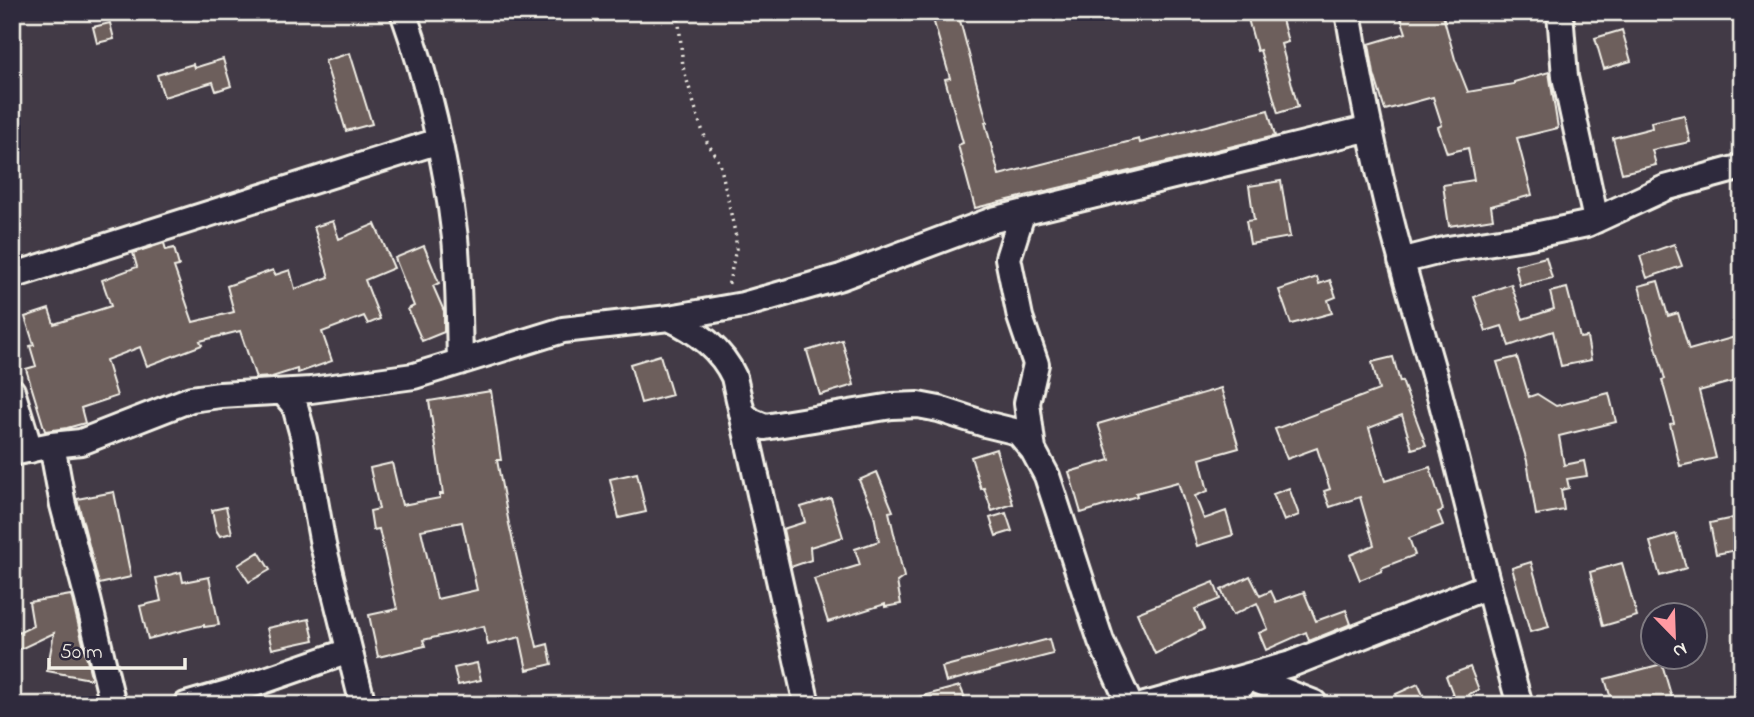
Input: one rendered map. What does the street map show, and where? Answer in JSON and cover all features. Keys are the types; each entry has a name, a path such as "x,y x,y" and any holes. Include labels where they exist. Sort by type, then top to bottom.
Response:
{"street":[{"path":"403,12 417,50 439,141 455,238 460,362"},
{"path":"1348,12 1370,128 1401,261 1438,386 1520,705"},
{"path":"1560,12 1565,77 1596,220"},
{"path":"32,449 81,442 191,400 414,376 563,330 669,318 731,307 797,291 977,226 1370,128"},
{"path":"12,276 439,141"},
{"path":"1401,261 1596,220 1665,188 1742,167"},
{"path":"1022,214 1009,258 1020,317 1036,364 1027,403 1033,450"},
{"path":"669,318 691,328 729,366 734,377 807,705"},
{"path":"12,391 32,449 63,505 113,705"},
{"path":"282,392 295,406 304,439 323,545 363,705"},
{"path":"742,413 751,421 765,427 858,410 918,405 1018,432 1033,450 1047,476 1101,641 1130,705"},
{"path":"1145,705 1291,664 1488,586"},
{"path":"186,705 349,651"},
{"path":"1227,705 1248,677"},
{"path":"1248,677 1314,703 1313,705"}],"path":[{"path":"678,12 683,66 703,133 720,163 736,237 727,288 731,307"}],"building":[{"path":"1246,12 1280,12 1288,42 1281,44 1298,107 1278,113"},
{"path":"1399,12 1442,12 1455,59 1468,92 1514,84 1549,72 1558,128 1517,138 1532,195 1491,206 1493,219 1449,226 1443,185 1474,180 1468,148 1447,153 1438,127 1442,125 1433,97 1385,110 1374,74 1369,44 1406,33"},
{"path":"958,13 999,175 1139,139 1140,143 1268,110 1275,136 975,208 958,145 963,143 945,79 950,78 933,19"},
{"path":"110,23 114,39 97,43 93,27"},
{"path":"1622,30 1631,61 1604,69 1595,38"},
{"path":"350,53 372,124 346,131 325,61"},
{"path":"223,59 231,86 216,91 213,82 164,97 157,75 193,64 194,68"},
{"path":"1684,115 1690,142 1652,150 1656,165 1622,173 1613,138 1652,128 1651,122"},
{"path":"1281,181 1290,237 1250,244 1246,221 1254,220 1249,186"},
{"path":"333,221 339,239 375,224 394,268 365,280 380,319 368,324 364,316 322,332 332,361 298,373 297,369 272,377 256,378 240,331 200,341 202,345 147,366 140,347 106,360 117,396 81,408 85,423 45,431 26,369 36,366 30,346 34,345 25,317 49,309 54,324 111,306 102,280 137,267 133,253 164,243 166,250 174,248 179,266 174,267 193,322 234,312 227,286 273,270 275,275 290,270 295,289 329,277 314,227"},
{"path":"1674,244 1682,266 1647,278 1640,256"},
{"path":"424,246 439,283 433,286 444,311 444,332 422,341 408,309 414,306 395,258"},
{"path":"1546,257 1552,278 1520,286 1515,265"},
{"path":"1317,277 1319,284 1330,280 1336,297 1328,300 1332,313 1291,324 1279,290"},
{"path":"1658,281 1668,316 1678,313 1689,350 1742,335 1742,379 1699,391 1716,458 1680,466 1670,424 1674,423 1662,380 1665,379 1639,286"},
{"path":"1511,284 1523,319 1554,309 1550,292 1567,288 1580,338 1587,337 1591,360 1561,366 1553,331 1509,346 1502,326 1486,331 1474,297"},
{"path":"842,340 854,385 820,395 807,351"},
{"path":"660,355 672,395 641,403 630,364"},
{"path":"1393,357 1400,382 1402,381 1426,445 1412,449 1402,415 1369,428 1385,481 1430,467 1443,510 1438,512 1443,525 1409,538 1415,555 1381,568 1382,571 1360,580 1350,555 1374,545 1360,497 1330,507 1324,491 1330,489 1317,448 1287,459 1275,429 1379,390 1372,362"},
{"path":"1517,357 1529,397 1537,394 1556,406 1609,393 1616,422 1559,436 1564,465 1584,461 1587,476 1567,479 1569,488 1561,490 1564,510 1536,515 1527,461 1497,362"},
{"path":"1221,388 1239,448 1200,459 1208,491 1195,496 1204,519 1226,511 1233,535 1197,546 1178,482 1136,493 1137,496 1081,513 1069,472 1110,460 1098,424"},
{"path":"491,391 501,460 497,460 509,524 537,647 548,644 552,664 527,670 520,637 488,645 484,626 423,640 425,646 378,657 369,615 397,609 379,529 373,530 370,511 379,509 370,468 392,463 402,505 440,498 440,494 443,494 429,401","holes":["462,522 477,590 437,599 421,530"]},
{"path":"996,449 1013,504 992,511 984,488 981,489 971,457"},
{"path":"877,472 893,511 889,512 904,577 897,582 901,604 885,607 885,604 828,622 814,579 860,565 855,549 879,541 874,515 859,480"},
{"path":"637,473 646,512 619,518 610,479"},
{"path":"1289,488 1299,515 1284,521 1273,494"},
{"path":"114,492 131,577 99,584 77,499"},
{"path":"831,498 843,537 810,547 811,560 791,567 783,529 805,522 801,507"},
{"path":"226,507 232,533 220,536 212,510"},
{"path":"1006,513 1012,531 996,536 990,518"},
{"path":"1738,517 1742,549 1716,554 1710,523"},
{"path":"1676,534 1686,568 1660,576 1650,542"},
{"path":"259,552 270,570 249,582 238,565"},
{"path":"1531,562 1549,627 1530,632 1512,568"},
{"path":"1622,563 1637,616 1603,626 1590,572"},
{"path":"181,572 183,582 209,577 219,625 204,625 148,639 140,606 161,601 156,578"},
{"path":"1250,576 1260,596 1271,591 1276,602 1304,592 1316,621 1346,610 1351,624 1309,641 1306,632 1266,650 1259,633 1268,629 1257,603 1233,615 1221,590"},
{"path":"1214,582 1220,599 1195,609 1204,629 1155,654 1137,613"},
{"path":"71,595 90,679 47,671 54,633 12,653 12,636 33,626 29,602"},
{"path":"309,619 314,640 272,649 267,628"},
{"path":"1049,639 1053,654 946,682 942,667"},
{"path":"477,663 481,680 458,685 454,668"},
{"path":"1470,667 1479,690 1469,694 1471,699 1457,705 1446,676"},
{"path":"1638,670 1664,672 1674,705 1613,705 1605,679"},
{"path":"1418,684 1424,697 1401,705 1396,694"},
{"path":"960,686 965,698 950,705 909,705 908,700"}]}
